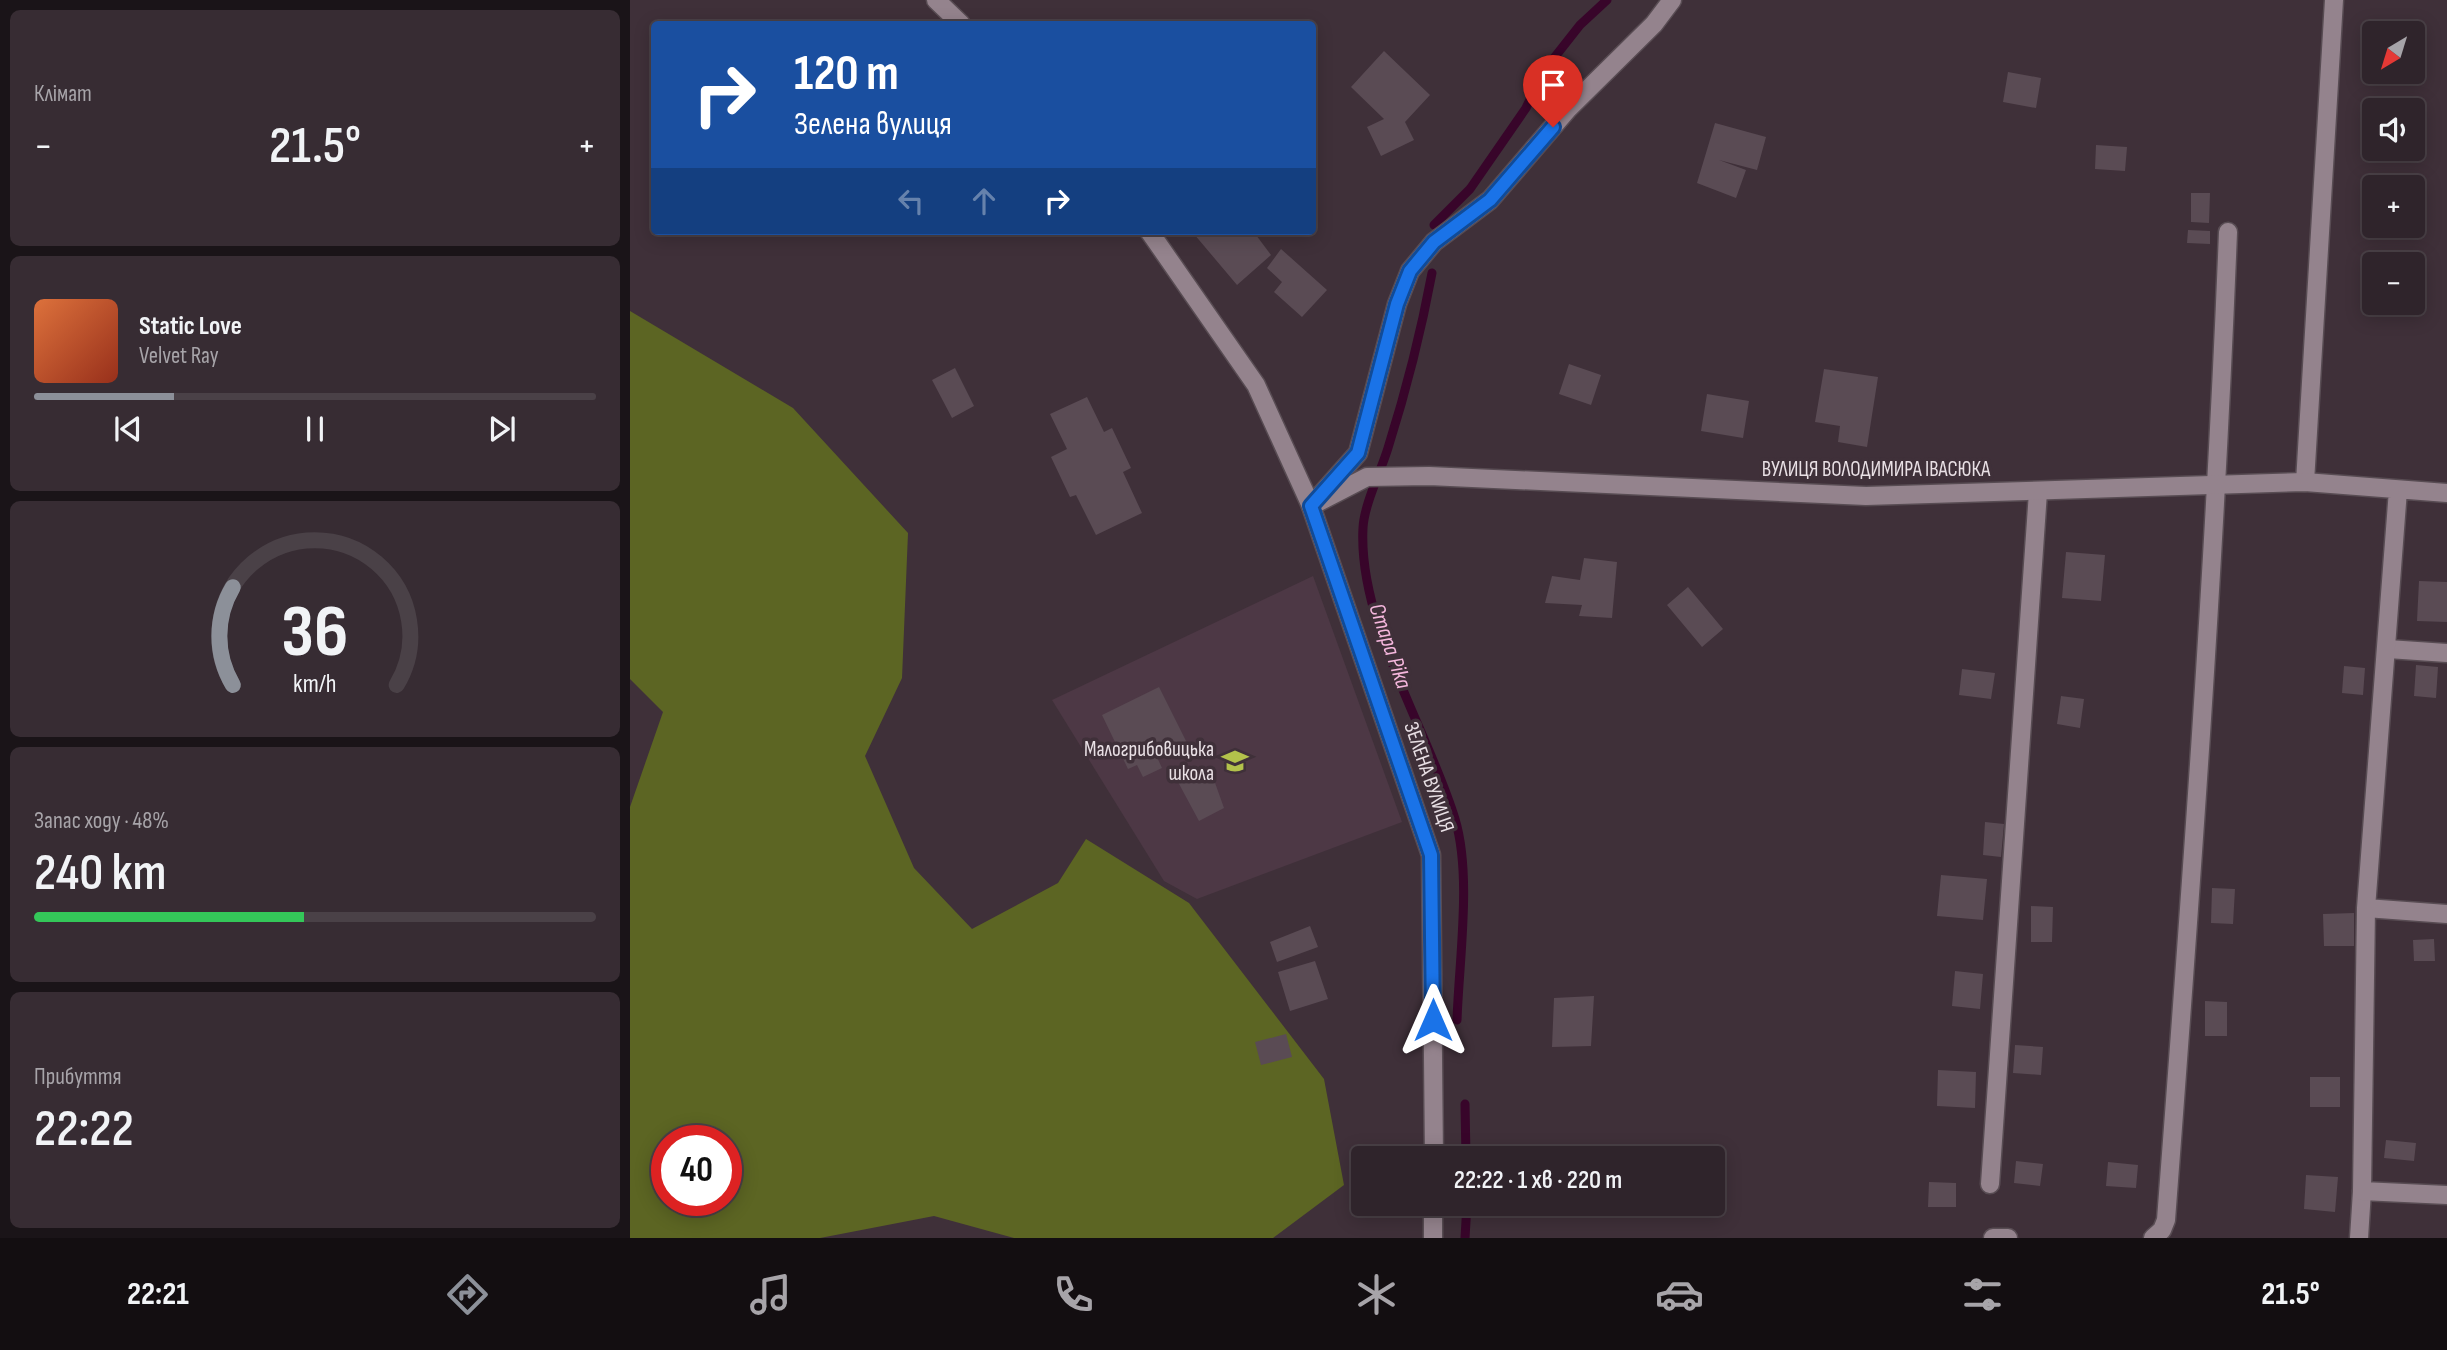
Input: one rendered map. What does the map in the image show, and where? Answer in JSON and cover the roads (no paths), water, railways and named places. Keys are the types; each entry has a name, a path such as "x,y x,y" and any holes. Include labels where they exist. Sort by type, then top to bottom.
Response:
{"street":[{"path":"936,0 958,21"},
{"path":"1311,506 1358,453 1397,304 1410,271 1434,242 1490,200 1569,108 1654,24 1672,0"},
{"path":"2305,482 2334,0"},
{"path":"2153,1238 2162,1230 2166,1220 2195,837 2217,486 2228,232"},
{"name":"ЗЕЛЕНА ВУЛИЦЯ","path":"1152,235 1256,384 1311,506 1431,855 1434,1146"},
{"name":"ВУЛИЦЯ ВОЛОДИМИРА ІВАСЮКА","path":"1311,506 1373,476 1429,476 1866,496 2305,482 2447,493"},
{"path":"2360,1238 2366,908 2388,649 2398,490"},
{"path":"1990,1184 2038,492"},
{"path":"2388,649 2447,653"},
{"path":"2366,908 2447,914"},
{"path":"2362,1191 2447,1195"},
{"path":"1433,1216 1433,1238"},
{"path":"1993,1238 2008,1238"}],"waterway":[{"name":"Стара Ріка","path":"1434,225 1470,189 1526,108 1543,72 1580,25 1607,0"},
{"name":"Стара Ріка","path":"1432,273 1407,383 1366,509 1363,528 1364,564 1371,601 1383,638 1443,785 1460,841 1464,891 1457,1020"},
{"name":"Стара Ріка","path":"1465,1104 1466,1146"},
{"name":"Стара Ріка","path":"1465,1238 1466,1216"}],"place":[{"name":"Малогрибовицька школа","path":"1235,761"}]}
